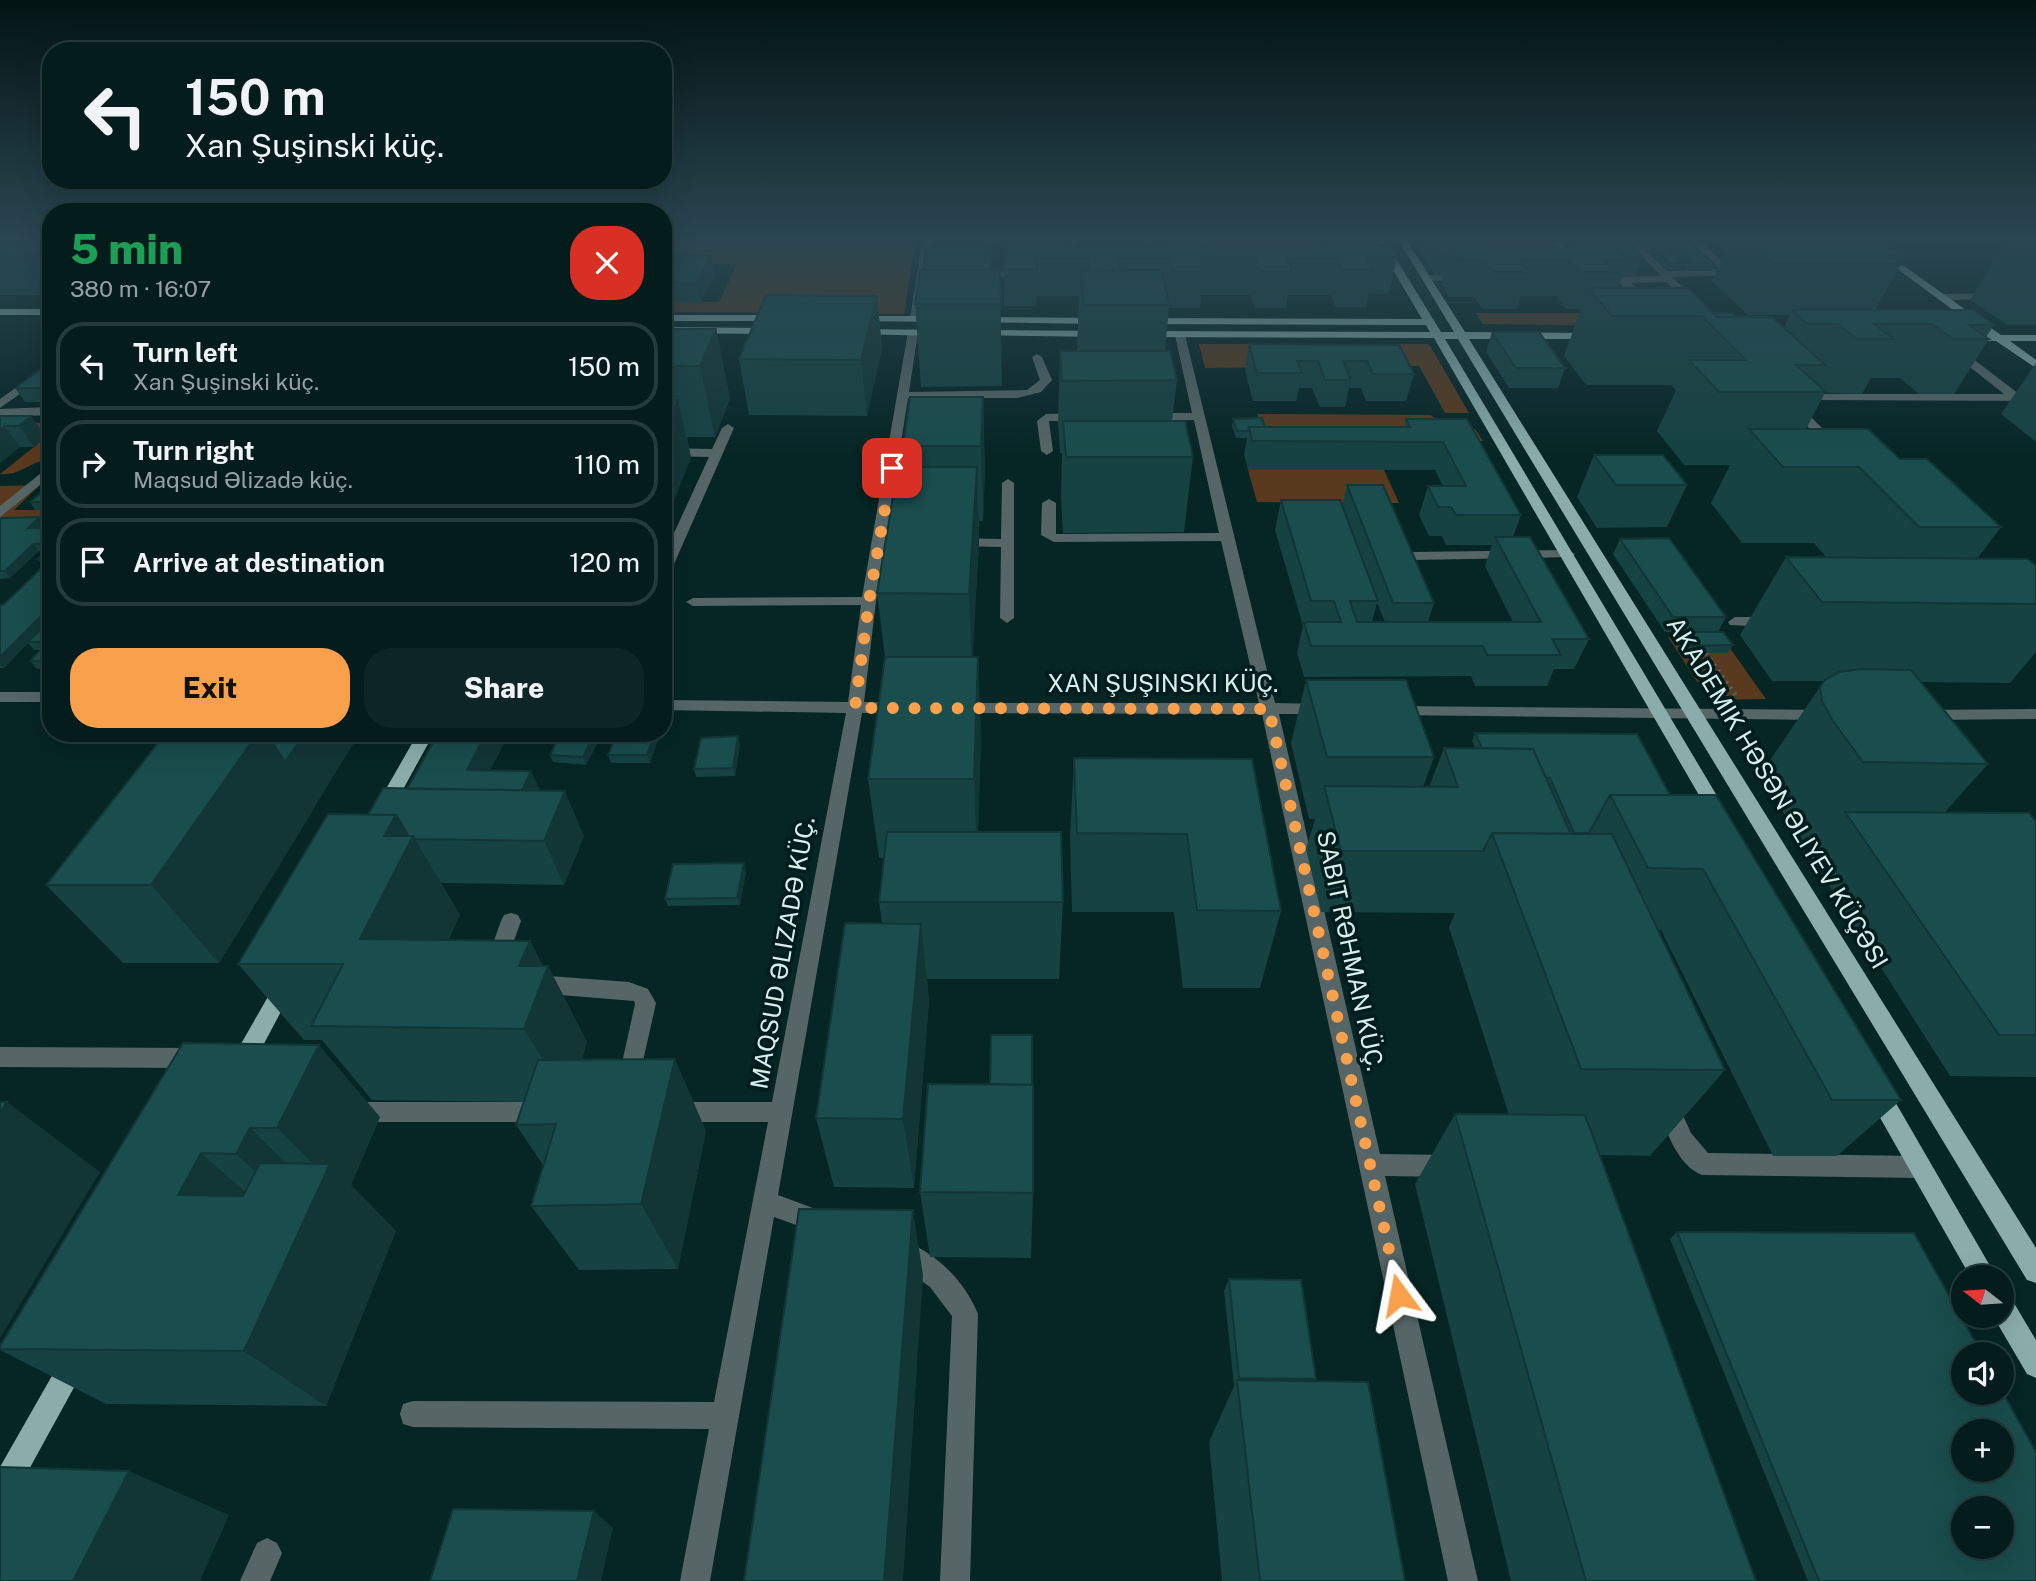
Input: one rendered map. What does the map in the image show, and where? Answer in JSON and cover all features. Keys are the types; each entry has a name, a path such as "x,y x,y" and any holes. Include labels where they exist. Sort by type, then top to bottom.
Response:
{"main road":[{"path":"1421,310 1568,554 1730,834"},
{"name":"AKADEMIK HƏSƏN ƏLIYEV KÜÇƏSI","path":"1446,310 1468,339 2036,1271"},
{"path":"1960,310 2036,365"},
{"path":"0,312 42,312"},
{"path":"672,318 789,318"},
{"path":"845,318 954,333"},
{"path":"1133,321 1412,322 1427,319"},
{"path":"844,332 956,320"},
{"path":"969,320 1105,321"},
{"path":"0,324 42,324"},
{"path":"672,330 788,331"},
{"path":"968,333 1115,334"},
{"path":"1128,334 1420,336 1440,341 1612,336"},
{"path":"1957,338 2036,338"},
{"path":"372,830 421,742"},
{"path":"232,1080 298,962"},
{"path":"1866,1072 1977,1265"},
{"path":"2014,1327 2036,1365"},
{"path":"0,1494 87,1339"}],"street":[{"name":"MAQSUD ƏLIZADƏ KÜÇ.","path":"695,1581 855,708 869,601 887,542 917,310"},
{"path":"1699,310 1706,317"},
{"name":"SABIT RƏHMAN KÜÇ.","path":"1180,335 1269,709 1463,1581"},
{"path":"1938,355 1964,357 2016,398"},
{"path":"904,395 1017,395 1034,392 1041,389 1046,380 1037,357"},
{"path":"0,405 42,373"},
{"path":"1782,395 1841,454"},
{"path":"1817,397 2036,398"},
{"path":"0,413 42,411"},
{"path":"1136,417 1200,416"},
{"path":"1047,451 1043,421 1046,418 1098,417"},
{"path":"672,553 728,428"},
{"path":"672,452 717,453"},
{"path":"0,513 42,477"},
{"path":"1007,618 1008,483"},
{"path":"1049,503 1048,535 1054,538 1229,537"},
{"path":"944,542 1007,543"},
{"path":"1412,556 1568,554"},
{"path":"694,602 869,601"},
{"path":"1735,622 1789,622"},
{"path":"4,701 42,698"},
{"name":"XAN ŞUŞINSKI KÜÇ.","path":"672,705 1334,709"},
{"path":"1375,710 1834,715"},
{"path":"1902,715 2036,715"},
{"path":"511,921 495,966 499,976 512,981 629,991 641,995 646,1003 624,1100"},
{"path":"0,1057 244,1059"},
{"path":"1660,1090 1683,1141 1702,1164 1920,1167"},
{"path":"337,1112 567,1112"},
{"path":"648,1112 781,1112"},
{"path":"1370,1165 1475,1167"},
{"path":"765,1202 840,1229"},
{"path":"878,1242 918,1259 955,1293 965,1314 955,1581"},
{"path":"413,1414 725,1416"},
{"path":"256,1581 267,1553"}],"path":[{"path":"1706,653 1738,699"}],"shaded area":[{"path":"672,310 905,310 904,314 672,312"},
{"path":"1476,313 1620,313 1632,326 1483,324"},
{"path":"1199,344 1429,344 1469,413 1445,413 1419,366 1205,368"},
{"path":"1257,414 1431,415 1447,429 1475,429 1483,441 1265,441"},
{"path":"0,422 42,423 42,460 14,473 0,474 34,447"},
{"path":"1248,470 1384,470 1399,503 1257,502"},
{"path":"40,485 14,510 42,510 42,535 0,532 0,486"},
{"path":"1668,637 1722,637 1766,699 1709,700"}],"building":[{"path":"760,310 874,310 861,360 739,359"},
{"path":"1607,310 1710,310 1717,317 1772,317 1825,365 1796,365 1826,392 1719,392 1689,360 1746,360 1702,316 1612,316"},
{"path":"1792,310 1973,310 1994,325 1969,325 1989,339 1953,339 1932,324 1874,324 1893,339 1857,339 1838,324 1807,324"},
{"path":"1713,313 1733,313 1737,317 1717,317"},
{"path":"672,329 716,329 700,366 672,366"},
{"path":"1492,332 1539,332 1565,368 1516,368"},
{"path":"1249,344 1399,345 1414,374 1373,374 1367,361 1343,361 1351,380 1325,380 1318,361 1297,361 1302,373 1257,373"},
{"path":"1060,351 1170,351 1177,380 1062,381"},
{"path":"42,368 42,388 15,388"},
{"path":"910,397 983,397 981,446 903,446"},
{"path":"672,400 678,400 672,413"},
{"path":"0,416 31,416 19,426 5,426 0,429"},
{"path":"1262,418 1265,427 1249,427 1248,431 1237,431 1233,419"},
{"path":"1406,419 1467,419 1521,515 1456,515 1451,507 1438,507 1428,486 1466,486 1443,442 1252,441 1249,427 1410,427"},
{"path":"1063,421 1185,421 1193,457 1066,457"},
{"path":"1749,429 1868,429 1900,459 1927,459 2001,527 1919,527 1859,467 1783,467"},
{"path":"1594,455 1663,455 1687,485 1616,485"},
{"path":"898,467 977,467 969,594 877,593"},
{"path":"1347,485 1383,485 1434,603 1393,603"},
{"path":"42,492 42,502 30,502"},
{"path":"1281,500 1340,500 1378,601 1350,601 1357,622 1541,622 1495,537 1530,537 1589,639 1552,639 1561,655 1487,655 1483,646 1311,646 1304,622 1341,622 1334,601 1311,601"},
{"path":"40,517 28,528 42,528 42,544 33,544 5,571 0,571 2,518"},
{"path":"1669,538 1726,617 1673,617 1620,539"},
{"path":"1786,557 2028,559 2036,566 2036,604 1822,602"},
{"path":"42,568 42,615 0,657 0,605"},
{"path":"42,628 42,642 28,642"},
{"path":"1679,632 1723,632 1733,645 1688,646"},
{"path":"42,648 42,661 30,661"},
{"path":"885,657 978,657 974,779 868,779"},
{"path":"1861,669 1911,670 1988,764 1863,762 1833,721 1822,701 1820,687 1826,679 1839,672"},
{"path":"1306,680 1406,680 1434,757 1327,757"},
{"path":"1475,733 1637,734 1670,795 1610,795 1589,833 1574,833 1550,778 1546,778 1533,749 1482,748"},
{"path":"738,736 733,768 694,769 701,738"},
{"path":"159,742 252,742 151,885 46,885"},
{"path":"272,742 299,742 285,762"},
{"path":"433,742 481,742 467,770 531,771 522,790 407,789"},
{"path":"556,742 590,742 583,757 550,755"},
{"path":"613,742 652,742 647,755 608,755"},
{"path":"1444,748 1533,749 1571,834 1492,833 1483,851 1341,851 1324,786 1458,787"},
{"path":"1074,758 1252,759 1281,911 1197,910 1187,834 1077,833"},
{"path":"383,788 565,791 544,841 415,839 409,836 396,815 368,815"},
{"path":"1610,795 1716,795 1901,1100 1832,1100 1703,869 1648,868"},
{"path":"1845,812 2029,813 2036,821 2036,1035 1999,1035"},
{"path":"328,814 396,815 384,836 413,836 360,939 530,941 519,966 548,966 524,1029 311,1026 343,964 238,964"},
{"path":"887,832 1061,832 1063,902 879,902"},
{"path":"1492,833 1612,834 1725,1070 1581,1069"},
{"path":"744,863 737,898 665,899 673,864"},
{"path":"845,923 921,924 903,1119 816,1118"},
{"path":"991,1035 1032,1035 1032,1085 990,1084"},
{"path":"183,1043 319,1045 277,1128 250,1128 236,1154 201,1153 178,1195 243,1196 260,1163 330,1164 244,1351 0,1349 0,1346"},
{"path":"675,1059 641,1204 531,1206 556,1124 516,1125 538,1060"},
{"path":"928,1084 1033,1085 1033,1193 920,1192"},
{"path":"0,1102 7,1102 0,1113"},
{"path":"1455,1114 1585,1115 1756,1581 1586,1581"},
{"path":"799,1209 913,1210 884,1581 744,1581"},
{"path":"1677,1232 1914,1233 1951,1299 1951,1328 1967,1328 1975,1342 1951,1342 1951,1405 2010,1405 2036,1452 2036,1581 1819,1581"},
{"path":"1229,1279 1301,1280 1316,1379 1239,1378"},
{"path":"1237,1380 1368,1382 1405,1581 1260,1581"},
{"path":"0,1467 129,1471 73,1581 0,1581"},
{"path":"453,1509 594,1511 577,1581 430,1581"}],"route":[{"path":"892,468 869,601 855,708 1269,709 1399,1295"}]}
